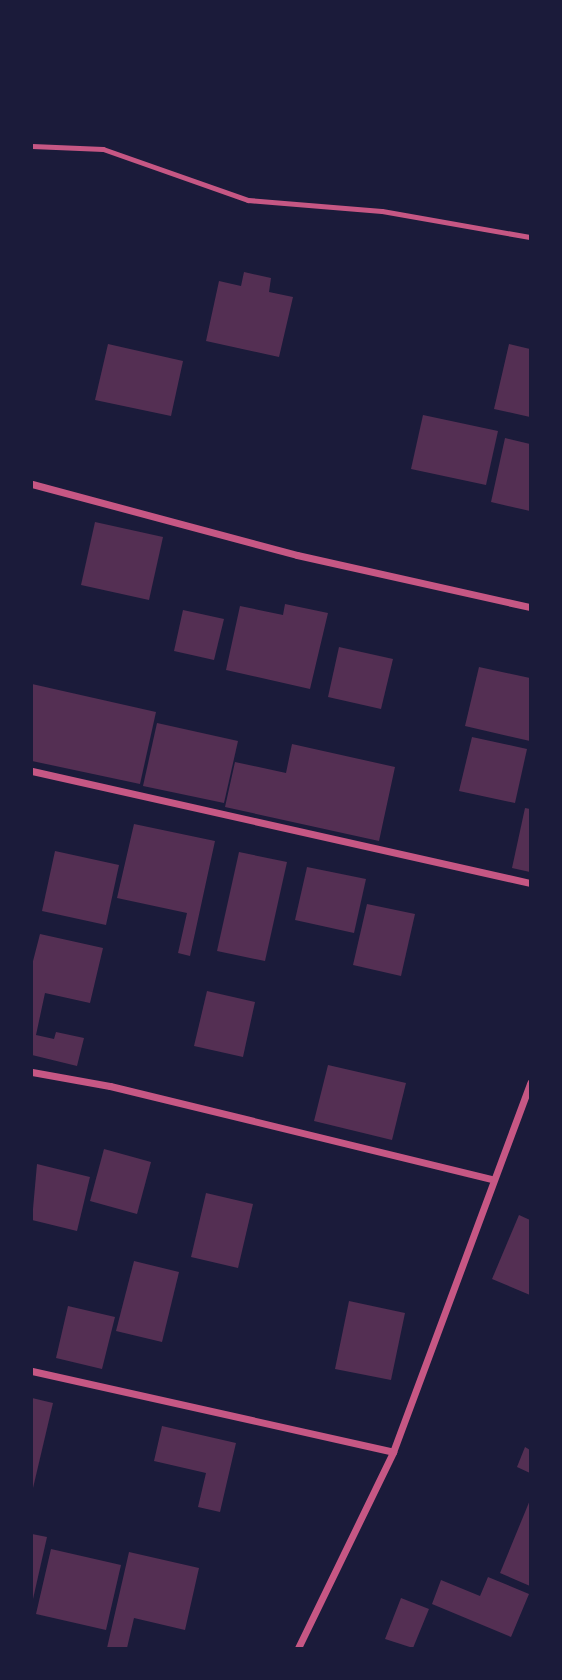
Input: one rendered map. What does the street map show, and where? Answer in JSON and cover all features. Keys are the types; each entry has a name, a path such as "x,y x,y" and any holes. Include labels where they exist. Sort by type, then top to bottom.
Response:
{"street":[{"path":"32,484 297,555 530,607"},
{"path":"32,771 530,883"},
{"path":"32,1072 110,1086 492,1180"},
{"path":"298,1648 393,1452 530,1083"},
{"path":"32,1371 393,1452"}],"lane":[{"path":"32,146 103,149 248,200 382,211 530,237"}],"building":[{"path":"244,272 271,278 269,292 293,297 279,357 206,341 219,281 241,286"},
{"path":"108,344 183,361 171,416 95,400"},
{"path":"509,344 530,349 530,417 494,409"},
{"path":"423,415 498,431 486,485 411,469"},
{"path":"505,438 530,444 530,511 491,502"},
{"path":"95,522 163,537 149,600 81,585"},
{"path":"285,604 328,613 310,689 226,670 240,606 283,615"},
{"path":"183,610 224,619 214,660 174,651"},
{"path":"339,647 393,659 381,709 328,697"},
{"path":"479,667 530,678 530,741 465,726"},
{"path":"32,684 156,712 140,784 32,761"},
{"path":"157,723 238,741 224,803 143,786"},
{"path":"472,737 527,749 515,803 459,791"},
{"path":"292,744 395,767 379,841 225,807 235,762 286,773"},
{"path":"525,808 530,809 530,872 512,868"},
{"path":"134,824 215,841 190,956 178,953 187,913 117,898"},
{"path":"55,851 119,865 106,925 42,911"},
{"path":"239,852 287,862 265,961 217,951"},
{"path":"307,867 366,879 354,933 295,920"},
{"path":"367,904 415,914 401,976 353,965"},
{"path":"40,934 103,948 90,1003 45,993 36,1035 54,1039 56,1032 84,1038 77,1066 32,1055 32,965"},
{"path":"207,991 255,1002 243,1057 194,1046"},
{"path":"328,1065 406,1083 392,1140 314,1121"},
{"path":"104,1149 151,1162 137,1214 90,1201"},
{"path":"37,1164 90,1177 77,1231 32,1220"},
{"path":"206,1193 253,1204 238,1268 191,1257"},
{"path":"519,1215 530,1220 530,1295 492,1279"},
{"path":"134,1261 179,1272 162,1342 116,1331"},
{"path":"349,1301 405,1313 391,1380 335,1369"},
{"path":"68,1306 115,1317 102,1369 56,1358"},
{"path":"32,1398 53,1403 33,1488 32,1488"},
{"path":"162,1426 236,1443 220,1512 198,1507 206,1473 154,1461"},
{"path":"525,1447 530,1450 530,1473 517,1467"},
{"path":"530,1500 530,1586 500,1573"},
{"path":"32,1534 47,1537 33,1599 32,1599"},
{"path":"51,1549 121,1565 106,1630 36,1614"},
{"path":"129,1552 199,1568 185,1630 134,1618 127,1648 107,1648"},
{"path":"488,1577 529,1594 511,1637 432,1604 441,1580 480,1596"},
{"path":"401,1598 429,1609 413,1648 385,1639"}]}
